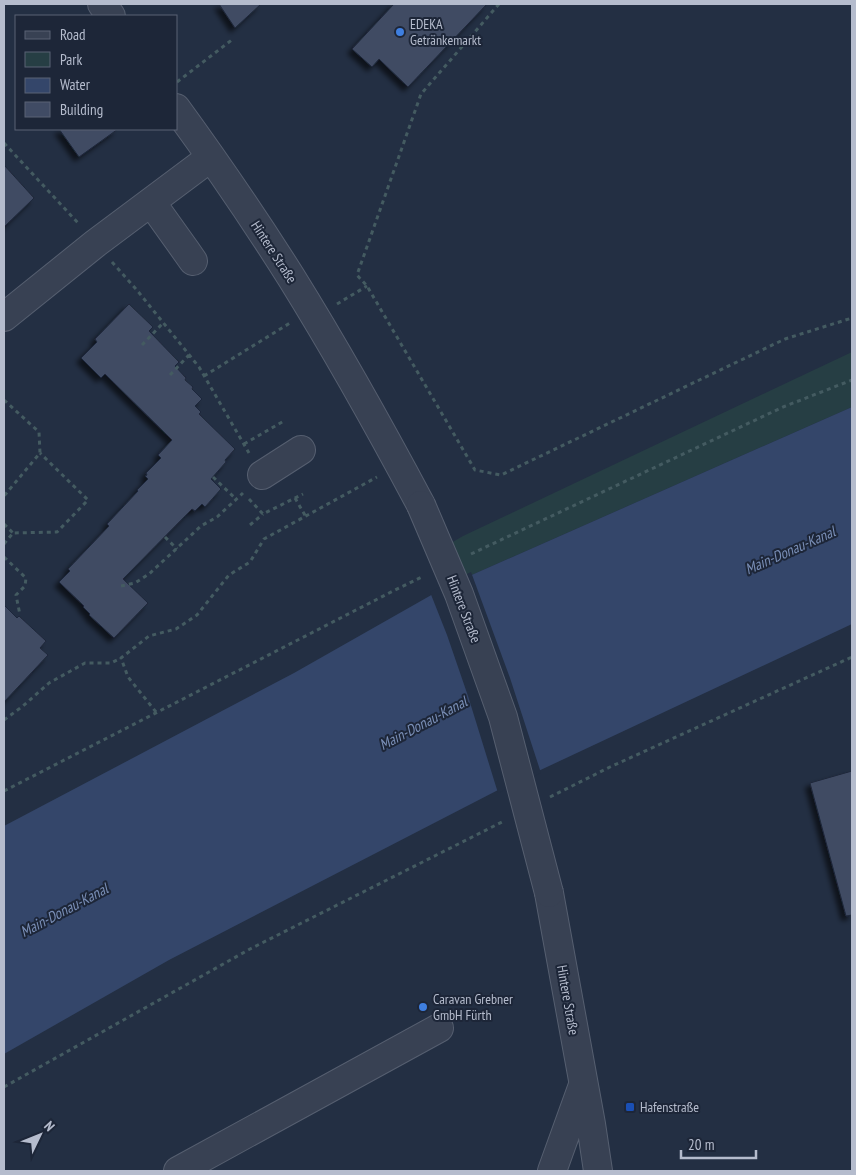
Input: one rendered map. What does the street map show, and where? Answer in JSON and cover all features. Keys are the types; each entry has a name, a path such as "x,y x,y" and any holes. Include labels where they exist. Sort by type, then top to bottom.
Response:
{"street":[{"path":"102,4 109,15"},
{"name":"Hintere Straße","path":"178,111 290,276 304,320 401,467 421,505 459,594 503,717 548,893 598,1171"},
{"path":"4,317 211,157"},
{"path":"151,202 192,261"},
{"path":"262,475 301,450"},
{"path":"178,1171 439,1028"},
{"path":"552,1171 583,1085"}],"path":[{"path":"499,4 420,94 357,275 367,286 474,470 501,475 785,339 852,318"},
{"path":"178,81 233,39"},
{"path":"4,143 136,289 189,355 204,376 262,475 237,500 217,517 201,526 149,574 136,583 121,586"},
{"path":"204,376 367,286"},
{"path":"142,345 163,323"},
{"path":"170,375 189,355"},
{"path":"4,400 39,432 40,453 4,496"},
{"path":"244,444 284,421"},
{"path":"4,524 13,533 57,532 88,500 40,453"},
{"path":"4,720 56,679 85,664 111,663 121,658 149,636 176,629 196,614 229,575 250,562 264,539 386,472 401,467"},
{"path":"213,477 237,500"},
{"path":"250,525 263,514 303,494"},
{"path":"295,498 306,517"},
{"path":"250,500 263,514"},
{"path":"4,544 13,533"},
{"path":"165,537 177,549"},
{"path":"4,557 26,578 25,586 16,595 20,615"},
{"path":"549,798 610,766 852,657"},
{"path":"121,658 128,677 156,712"},
{"path":"4,1087 250,949 506,820"}],"green space":[{"path":"852,352 852,407 449,585 437,551 463,536"}],"water":[{"name":"Main-Donau-Kanal","path":"852,407 852,624 500,789 169,960 4,1054 4,826 294,673 449,585"}],"pier":[{"path":"471,572 510,678 541,773 498,793 468,696 430,592"}],"building":[{"path":"219,4 261,4 235,28"},
{"path":"394,4 487,4 408,87 379,59 372,67 352,49"},
{"path":"60,130 117,130 79,157"},
{"path":"4,165 34,198 4,227"},
{"path":"129,304 153,327 149,331 179,362 175,366 202,399 195,406 201,412 199,414 235,449 211,479 221,489 205,507 202,504 195,511 192,509 123,579 148,603 114,638 89,615 84,606 59,582 70,571 68,569 109,526 107,524 148,479 145,476 147,475 146,473 161,458 158,455 172,440 105,374 101,378 81,358 97,342 95,339"},
{"path":"4,605 46,641 40,648 48,655 4,702"},
{"path":"852,771 852,915 846,916 810,783"}],"place":[{"name":"EDEKA Getränkemarkt","path":"400,32"},
{"name":"Caravan Grebner GmbH Fürth","path":"423,1007"},
{"name":"Hafenstraße","path":"630,1107"}]}
